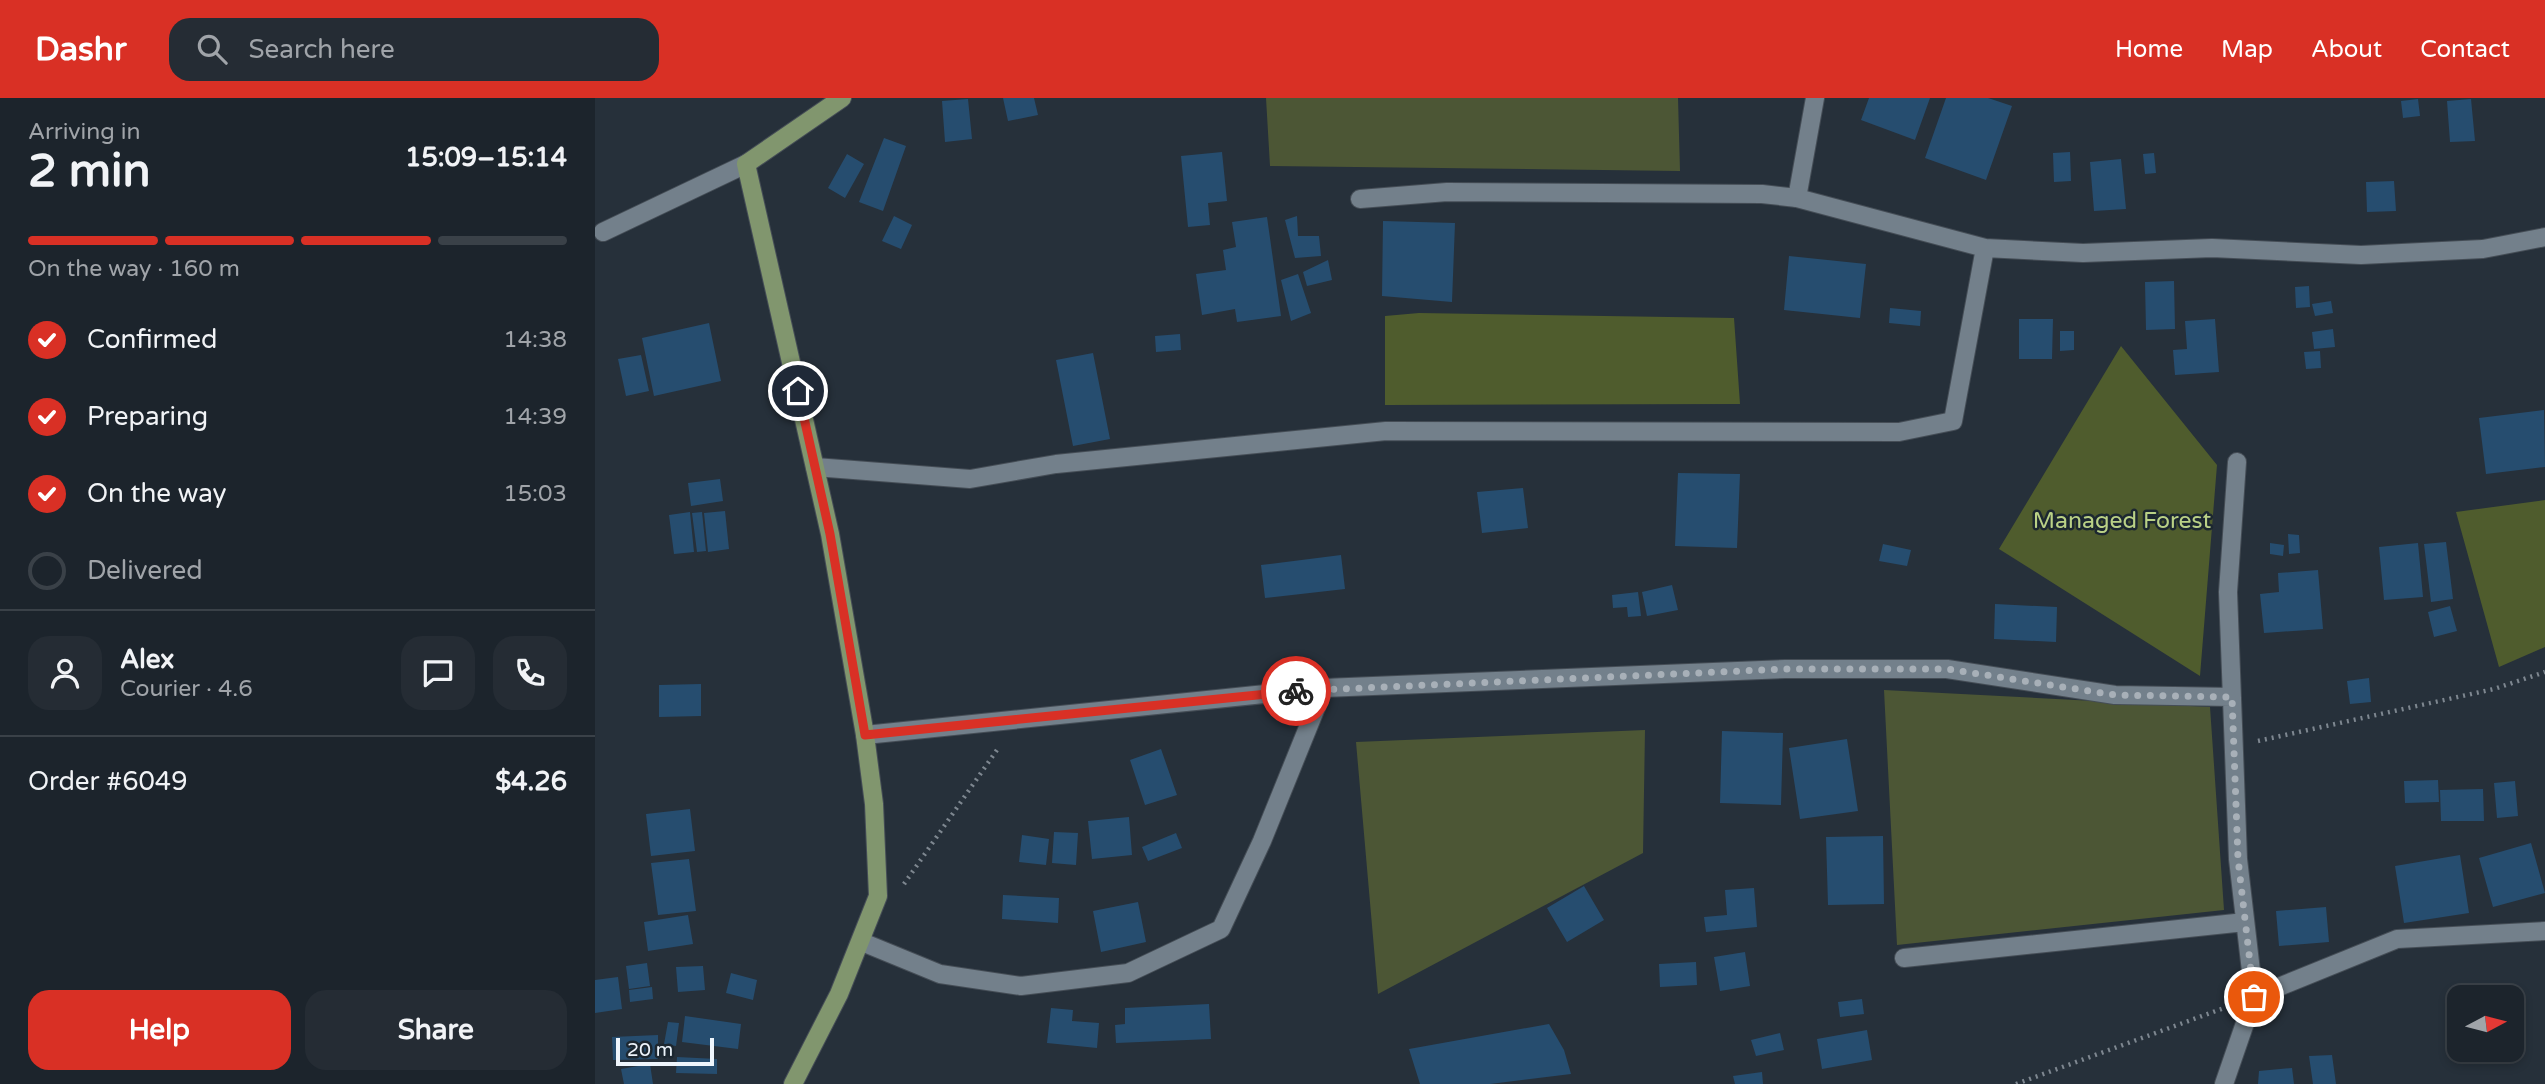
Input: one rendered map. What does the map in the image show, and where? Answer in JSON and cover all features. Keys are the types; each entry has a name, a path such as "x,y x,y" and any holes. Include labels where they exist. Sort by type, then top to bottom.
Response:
{"street":[{"path":"603,232 746,164 842,98"},
{"path":"1797,198 1815,98"},
{"path":"746,164 815,467 865,735 874,804 878,896 862,942 805,1065 793,1084"},
{"path":"1360,200 1447,192 1762,194 1797,198 1985,248 2084,253 2213,248 2361,255 2483,249 2545,237"},
{"path":"815,467 970,479 1056,464 1385,431 1899,432 1953,421 1985,248"},
{"path":"2224,1084 2254,997 2238,859 2228,592 2237,462"},
{"path":"865,735 1324,688 1785,669 1947,669 2115,695 2232,697"},
{"path":"862,942 940,974 1021,986 1128,973 1220,929 1262,841 1324,688"},
{"path":"1904,958 2245,922"},
{"path":"2254,997 2397,939 2545,931"}],"path":[{"path":"2234,747 2494,689 2545,673"},
{"path":"878,896 903,885 1018,719"},
{"path":"2016,1084 2120,1049 2254,997"}],"green space":[{"path":"1266,98 1678,98 1680,171 1270,166"},
{"path":"1419,313 1734,318 1740,404 1385,405 1385,316"},
{"name":"Managed Forest","path":"2121,346 2217,465 2200,676 1999,549"},
{"path":"2545,500 2545,647 2499,667 2456,512"},
{"path":"1884,690 2210,707 2224,910 1897,945"},
{"path":"1645,730 1643,853 1378,994 1356,742"}],"building":[{"path":"1003,98 1034,98 1038,115 1008,121"},
{"path":"1869,98 1930,98 1915,140 1861,120"},
{"path":"1946,98 1988,98 2012,106 1986,180 1925,158"},
{"path":"968,99 972,139 945,142 942,101"},
{"path":"2418,99 2420,116 2403,118 2401,101"},
{"path":"2471,99 2475,141 2450,142 2447,101"},
{"path":"884,138 906,146 883,211 859,202"},
{"path":"1222,152 1227,201 1208,203 1210,225 1188,227 1181,156"},
{"path":"2070,152 2071,181 2054,182 2053,153"},
{"path":"2154,153 2156,173 2145,174 2143,154"},
{"path":"847,154 864,164 845,198 828,188"},
{"path":"2121,159 2126,209 2094,211 2090,162"},
{"path":"2394,181 2396,211 2367,212 2366,182"},
{"path":"894,216 912,225 901,249 882,241"},
{"path":"1297,216 1298,236 1319,236 1321,256 1295,258 1285,220"},
{"path":"1267,217 1281,316 1237,322 1235,309 1202,315 1196,274 1226,270 1223,250 1236,247 1232,222"},
{"path":"1383,221 1455,223 1452,302 1382,296"},
{"path":"1789,256 1866,264 1860,318 1784,310"},
{"path":"1328,260 1332,280 1307,286 1303,272"},
{"path":"1298,274 1311,313 1291,321 1281,280"},
{"path":"2174,281 2175,329 2146,330 2145,282"},
{"path":"2309,286 2310,307 2296,308 2295,287"},
{"path":"2331,301 2333,313 2315,316 2312,304"},
{"path":"1890,308 1921,311 1920,326 1889,323"},
{"path":"2019,319 2053,319 2052,359 2019,359"},
{"path":"2215,319 2219,372 2175,375 2173,350 2187,349 2185,321"},
{"path":"709,323 721,381 654,396 642,338"},
{"path":"2333,329 2335,347 2314,349 2312,332"},
{"path":"2060,331 2074,331 2074,350 2060,351"},
{"path":"1180,334 1181,350 1156,352 1155,336"},
{"path":"2320,351 2321,368 2306,369 2304,352"},
{"path":"1093,353 1110,439 1073,446 1056,360"},
{"path":"641,355 649,391 626,396 618,359"},
{"path":"2544,410 2545,467 2486,474 2479,418"},
{"path":"1678,473 1740,474 1737,548 1675,546"},
{"path":"720,479 723,501 691,506 688,483"},
{"path":"1523,488 1528,528 1482,533 1477,492"},
{"path":"725,511 729,549 708,552 704,513"},
{"path":"690,512 694,552 674,554 669,515"},
{"path":"702,512 706,551 697,552 692,513"},
{"path":"2288,534 2299,535 2300,553 2289,554"},
{"path":"2446,542 2453,599 2431,602 2424,544"},
{"path":"2270,543 2284,545 2283,556 2270,554"},
{"path":"2418,543 2423,597 2384,600 2379,547"},
{"path":"1883,544 1911,550 1907,566 1879,561"},
{"path":"1341,555 1345,589 1265,598 1261,565"},
{"path":"2318,570 2323,629 2264,633 2260,594 2279,592 2278,573"},
{"path":"1672,585 1678,610 1647,616 1642,592"},
{"path":"1638,592 1641,616 1628,617 1627,607 1613,608 1612,595"},
{"path":"1995,604 2057,607 2056,642 1994,639"},
{"path":"2450,606 2457,631 2434,637 2428,612"},
{"path":"2369,678 2371,702 2350,704 2347,681"},
{"path":"701,684 701,716 659,717 659,685"},
{"path":"1722,731 1783,733 1781,805 1720,803"},
{"path":"1847,739 1858,811 1800,819 1789,748"},
{"path":"1161,749 1177,795 1145,805 1130,760"},
{"path":"2438,780 2439,802 2405,803 2404,781"},
{"path":"2515,781 2518,816 2497,818 2494,783"},
{"path":"2483,789 2484,821 2441,821 2440,790"},
{"path":"690,809 695,851 651,856 646,814"},
{"path":"1129,817 1132,855 1092,859 1088,821"},
{"path":"1054,832 1078,833 1076,865 1052,863"},
{"path":"1176,833 1182,848 1148,861 1142,847"},
{"path":"1022,835 1049,839 1046,865 1019,862"},
{"path":"1883,836 1884,904 1828,905 1826,837"},
{"path":"2531,843 2545,893 2493,907 2479,858"},
{"path":"2460,855 2469,913 2404,923 2395,866"},
{"path":"689,859 696,911 658,915 651,863"},
{"path":"1584,886 1604,920 1567,942 1547,908"},
{"path":"1754,888 1757,927 1706,932 1704,917 1727,915 1725,890"},
{"path":"1003,895 1059,898 1058,923 1002,919"},
{"path":"1138,902 1146,942 1101,952 1093,911"},
{"path":"2326,907 2329,942 2279,946 2276,911"},
{"path":"688,915 693,944 648,951 644,922"},
{"path":"1745,952 1750,986 1720,991 1714,957"},
{"path":"1696,962 1697,985 1660,987 1659,964"},
{"path":"647,963 650,986 629,989 626,966"},
{"path":"703,966 705,990 678,992 676,967"},
{"path":"731,973 757,980 753,1000 726,993"},
{"path":"618,977 622,1009 595,1013 595,980"},
{"path":"652,987 653,999 630,1002 629,990"},
{"path":"1862,999 1864,1014 1840,1017 1838,1002"},
{"path":"1209,1004 1211,1039 1116,1043 1115,1025 1125,1024 1125,1008"},
{"path":"1051,1008 1073,1010 1072,1021 1099,1023 1097,1048 1047,1043"},
{"path":"685,1016 741,1024 738,1049 682,1042"},
{"path":"668,1022 679,1023 676,1046 664,1044"},
{"path":"1549,1024 1564,1050 1571,1074 1490,1084 1420,1084 1409,1049"},
{"path":"1867,1030 1872,1060 1822,1069 1817,1039"},
{"path":"1780,1033 1784,1050 1756,1056 1751,1040"},
{"path":"658,1035 658,1059 613,1060 612,1037"},
{"path":"2332,1055 2336,1084 2313,1084 2309,1056"},
{"path":"677,1057 717,1059 717,1074 676,1073"},
{"path":"650,1064 653,1084 624,1084 621,1069"},
{"path":"2292,1068 2294,1084 2258,1084 2259,1071"},
{"path":"1762,1072 1763,1084 1735,1084 1733,1076"}],"way so far":[{"path":"1296,691 1785,669 1947,669 2115,695 2232,697 2238,859 2254,997"}],"route":[{"path":"798,391 830,534 865,735 1296,691"}]}
